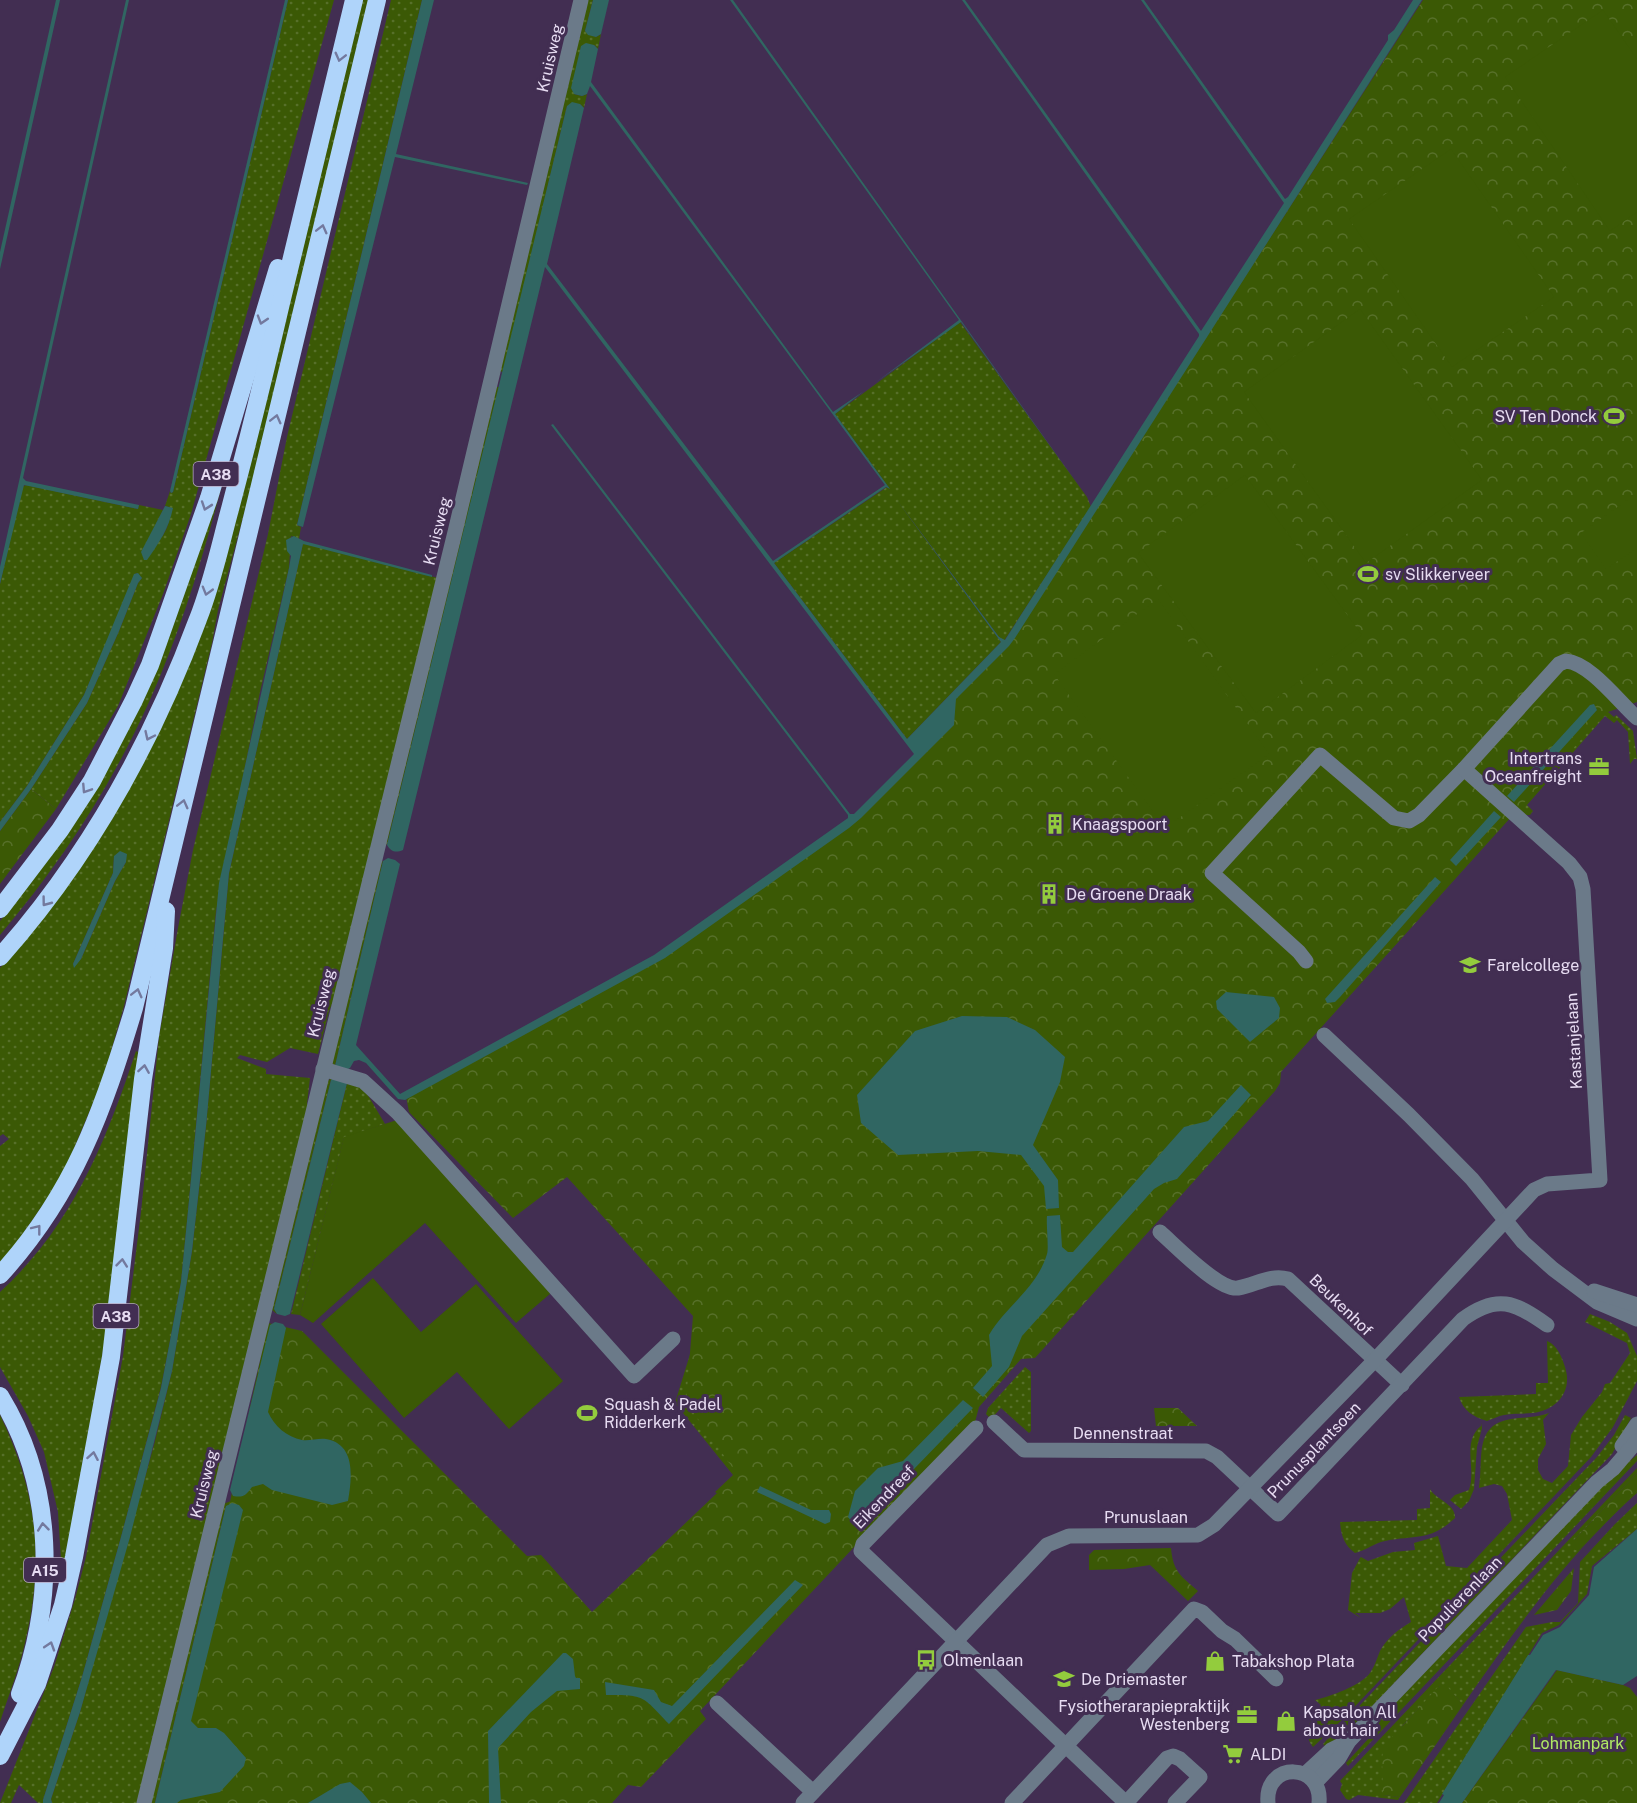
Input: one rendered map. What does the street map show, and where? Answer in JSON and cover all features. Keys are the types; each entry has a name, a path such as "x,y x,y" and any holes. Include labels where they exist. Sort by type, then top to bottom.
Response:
{"highway":[{"name":"A38","path":"0,957 32,921 78,858 145,744 200,616 253,421 354,0"},
{"name":"A38","path":"0,1275 41,1225 66,1186 93,1131 114,1075 134,1008 377,0"},
{"name":"A38","path":"0,909 60,830 92,781 150,665 209,498 280,260 294,250"},
{"name":"A38","path":"0,1756 37,1684 50,1647 63,1605 87,1490 111,1357 143,1078 164,948 169,861"},
{"name":"A15","path":"0,1396 13,1417 28,1457 41,1505 45,1551 44,1596 37,1641 25,1682 0,1746"}],"street":[{"name":"Kruisweg","path":"144,1803 334,1072 458,520 581,0"},
{"path":"1306,961 1212,873 1320,755 1394,818 1408,821 1419,815 1464,769 1559,664 1566,661 1579,665 1637,718"},
{"path":"1614,695 1637,706"},
{"name":"Kastanjelaan","path":"1464,769 1569,863 1580,877 1583,889 1600,1180 1546,1185 1534,1190 1505,1221"},
{"path":"1324,1035 1408,1114 1472,1179 1523,1242 1553,1269 1597,1302 1637,1319"},
{"path":"334,1072 363,1082 398,1113 634,1377 674,1339"},
{"name":"Prunuslaan","path":"808,1797 1047,1545 1069,1536 1197,1535 1214,1526 1374,1361 1505,1221"},
{"name":"Beukenhof","path":"1160,1232 1219,1284 1236,1289 1265,1279 1282,1277 1288,1279 1374,1361"},
{"path":"1569,1281 1637,1305"},
{"name":"Prunusplantsoen","path":"1250,1489 1278,1514 1463,1319 1478,1308 1495,1303 1514,1304 1547,1325"},
{"path":"1374,1361 1402,1385"},
{"name":"Dennenstraat","path":"994,1422 1024,1450 1206,1451 1217,1457 1250,1489"},
{"name":"Populierenlaan","path":"1597,1482 1637,1424"},
{"name":"Eikendreef","path":"955,1641 861,1551 863,1544 976,1428"},
{"name":"Populierenlaan","path":"1310,1778 1329,1751 1349,1741 1597,1482 1613,1469 1637,1441"},
{"path":"1012,1803 1194,1609 1203,1612 1222,1631 1235,1639 1276,1679"},
{"path":"955,1641 1126,1803 1167,1758 1173,1756 1180,1759 1200,1777 1175,1803"},
{"path":"717,1703 808,1797"},
{"path":"1268,1803 1269,1788 1278,1777 1291,1772 1310,1778 1318,1790 1319,1803"}],"green space":[{"path":"288,0 334,0 191,514 163,594 118,706 56,809 31,789 87,703 142,578 136,573 84,695 27,786 0,822 0,584 22,487 26,485 138,509 139,505 163,510 155,526 162,537 170,515 169,507 165,506 170,491 173,492"},
{"path":"361,0 369,0 249,495 218,610 124,1006 103,1079 62,1177 0,1264 0,1146 9,1139 3,1134 0,1136 0,968 46,913 107,826 158,733 185,670","holes":["114,856 126,862 115,881 81,959 73,964 113,873"]},
{"path":"391,0 422,0 297,525 301,527 299,539 291,536 289,568 260,692 216,911 181,1282 161,1387 82,1677 43,1803 38,1803 19,1785 11,1803 0,1803 54,1667 86,1557 123,1356 159,1037 193,850 268,534 287,437"},
{"path":"587,0 593,0 585,31 596,37 601,34 598,49 594,45 574,94 582,96 587,94 584,108 580,104 567,106 503,372 499,371"},
{"path":"1423,0 1637,0 1637,702 1605,713 1281,1072 1280,1083 1275,1091 1035,1358 1021,1359 979,1407 975,1422 919,1478 700,1711 706,1719 641,1787 628,1785 612,1803 166,1803 268,1323 302,1331 527,1556 541,1555 592,1612 737,1474 686,1402 693,1316 567,1177 513,1218 409,1112 406,1096 654,960 843,828 916,758 954,697 1012,639"},
{"path":"1603,10 1637,59 1637,212 1610,231 1505,77"},
{"path":"1451,149 1554,297 1452,367 1349,219"},
{"path":"1360,309 1482,480 1366,563 1244,392"},
{"path":"960,322 1087,497 1091,507 1004,641 896,499 1001,642 907,739 774,563 887,487 890,489 835,414"},
{"path":"495,387 499,387 387,845 384,841"},
{"path":"234,437 187,605 163,670 134,734 83,824 43,881 0,935 0,921 81,811"},
{"path":"1245,475 1362,635 1256,713 1138,553"},
{"path":"1637,493 1637,548 1606,569 1581,533"},
{"path":"303,543 438,578 337,992 329,1011 318,1054 290,1048 267,1062 240,1055 237,1058 266,1069 266,1074 310,1078 307,1104 309,1105 138,1803 52,1803 51,1799 80,1712 154,1445 172,1371 192,1251 229,873"},
{"path":"1158,599 1269,754 1165,828 1054,674"},
{"path":"1589,696 1614,717 1616,715 1633,731 1637,759 1630,764 1628,732 1617,720 1614,723 1605,716 1527,805 1533,811 1530,815 1526,815 1494,790"},
{"path":"31,789 56,809 0,884 0,831"},
{"path":"383,861 335,1066 332,1063 378,864"},
{"path":"136,1051 138,1052 113,1296 64,1565 61,1560 58,1512 44,1452 28,1416 0,1367 0,1292 47,1239 67,1211 84,1181 112,1118"},
{"path":"335,1077 331,1080 274,1309 277,1314 272,1310 325,1083"},
{"path":"347,1083 358,1083 385,1124 344,1138 300,1315 291,1314"},
{"path":"397,1120 551,1293 516,1323 425,1223 313,1323 300,1315 344,1137"},
{"path":"373,1278 421,1332 476,1284 563,1381 509,1429 457,1372 404,1418 321,1324"},
{"path":"1590,1314 1610,1322 1627,1333 1637,1356 1637,1381 1613,1427 1591,1457 1343,1719 1313,1747 1308,1736 1309,1725 1321,1705 1315,1700 1345,1690 1365,1678 1372,1670 1386,1642 1411,1622 1404,1597 1390,1609 1380,1613 1355,1613 1361,1618 1348,1610 1352,1573 1360,1558 1368,1561 1393,1552 1415,1550 1414,1543 1438,1536 1446,1566 1467,1568 1512,1520 1507,1494 1502,1486 1494,1484 1479,1488 1485,1436 1499,1422 1549,1413 1543,1420 1546,1444 1538,1459 1538,1470 1543,1479 1552,1483 1568,1466 1571,1435 1602,1392 1605,1384 1610,1383 1630,1353 1627,1343 1585,1322"},
{"path":"1547,1341 1559,1352 1567,1376 1565,1391 1556,1403 1542,1411 1504,1415 1487,1421 1466,1409 1459,1397 1536,1394 1536,1383 1548,1383"},
{"path":"691,1351 749,1469 726,1499 715,1492 733,1475 675,1403"},
{"path":"1025,1367 1031,1372 1031,1431 1029,1433 1001,1408 991,1419 986,1414 988,1408"},
{"path":"1154,1408 1178,1408 1197,1426 1156,1426"},
{"path":"0,1415 23,1473 30,1501 36,1557 31,1616 16,1675 0,1722"},
{"path":"1625,1415 1631,1418 1612,1454 1359,1720 1327,1748 1323,1744 1597,1457 1614,1435"},
{"path":"1481,1423 1474,1489 1469,1501 1461,1509 1450,1500 1455,1495 1469,1490 1472,1440"},
{"path":"1637,1455 1637,1461 1348,1766 1346,1763 1371,1736 1384,1715 1608,1479"},
{"path":"1637,1468 1637,1473 1574,1540 1579,1550 1629,1497 1637,1491 1637,1493 1565,1567 1463,1705 1446,1686 1440,1686 1402,1726 1383,1795 1400,1797 1398,1800 1358,1795 1349,1800 1346,1799 1340,1790 1342,1784 1340,1781"},
{"path":"1637,1473 1637,1491 1579,1550 1575,1550 1574,1540"},
{"path":"1430,1489 1454,1513 1455,1518 1446,1526 1420,1536 1381,1542 1355,1553 1346,1543 1340,1522 1417,1520 1417,1509 1430,1508"},
{"path":"231,1501 247,1505 226,1506 155,1803 149,1803 223,1504"},
{"path":"1637,1503 1637,1529 1592,1566 1587,1594 1559,1625 1542,1633 1437,1803 1404,1803 1526,1627 1560,1622 1578,1603 1580,1562"},
{"path":"1171,1548 1179,1573 1198,1591 1188,1601 1150,1565 1124,1569 1089,1570 1089,1555 1094,1550"},
{"path":"1574,1568 1571,1591 1557,1610 1534,1615"},
{"name":"Lohmanpark","path":"1557,1670 1623,1685 1630,1688 1637,1697 1637,1803 1462,1803"},
{"path":"1442,1685 1446,1685 1463,1705 1400,1797 1383,1795 1384,1746"}],"shaded area":[{"path":"56,0 60,0 0,269 0,252"},
{"path":"126,0 129,0 23,478 26,481 139,505 138,509 24,485 0,584 0,567"},
{"path":"285,0 288,0 171,493 170,491"},
{"path":"422,0 434,0 396,154 528,183 527,185 395,157 303,527 297,525"},
{"path":"593,0 609,0 601,34 596,37 588,35 585,31"},
{"path":"730,0 733,0 1086,496 961,322 875,383 959,320"},
{"path":"962,0 965,0 1201,331 1284,203 1141,0 1144,0 1285,199 1388,40 1388,35 1394,30 1413,0 1422,0 1015,638 956,699 954,725 849,828 665,958 405,1100 398,1099 366,1063 359,1060 354,1061 350,1068 344,1071 347,1083 290,1314 285,1316 277,1314 274,1309 331,1080 335,1077 335,1066 383,861 388,858 400,864 356,1045 400,1094 654,955 848,818 848,815 551,425 553,424 850,814 854,814 914,754 545,267 403,850 394,851 387,845 567,106 572,102 584,108 547,264 773,561 885,485 590,86 587,94 582,96 574,94 571,88 581,46 586,43 598,49 591,82 833,412 864,391 835,414 890,489 886,487 774,563 907,739 1001,642 896,499 999,637 1005,640 1199,336"},
{"path":"165,506 173,508 169,522 156,548 147,560 144,560 141,552"},
{"path":"294,536 304,541 432,575 432,577 303,544 229,873 192,1251 172,1371 130,1537 80,1712 51,1799 52,1803 43,1803 82,1677 161,1388 181,1282 219,883 289,568 291,556 287,551 286,540"},
{"path":"138,573 142,578 87,703 31,789 0,831 0,822 27,786 84,695 134,574"},
{"path":"1594,704 1597,710 1514,802 1507,796 1590,705"},
{"path":"1494,811 1501,817 1456,866 1450,860"},
{"path":"120,851 127,854 126,862 115,881 81,959 74,968 73,964 113,873 114,856"},
{"path":"1435,877 1441,882 1340,997 1335,1002 1327,1003 1325,999"},
{"path":"1226,992 1274,997 1280,1008 1279,1018 1250,1042 1217,1009 1216,1001"},
{"path":"962,1016 1007,1017 1035,1030 1065,1057 1060,1082 1033,1145 1058,1180 1059,1208 1046,1209 1044,1186 1021,1155 978,1151 898,1155 861,1123 857,1095 915,1031"},
{"path":"1241,1085 1251,1095 1177,1179 1154,1189 1022,1336 1009,1367 983,1397 973,1388 992,1366 989,1335 1029,1287 1042,1266 1048,1251 1047,1216 1060,1215 1062,1247 1068,1252 1073,1252 1184,1127 1208,1121"},
{"path":"275,1322 283,1324 286,1328 268,1412 277,1426 286,1434 302,1440 326,1439 336,1442 343,1448 350,1463 351,1473 348,1501 332,1505 272,1490 263,1484 252,1487 240,1497 233,1496 230,1490 270,1325"},
{"path":"963,1400 973,1408 857,1528 848,1517 855,1491 878,1468 903,1461"},
{"path":"760,1486 811,1510 829,1510 830,1522 825,1524 757,1492"},
{"path":"232,1503 239,1505 243,1510 191,1721 198,1728 216,1728 224,1733 246,1758 244,1766 220,1792 181,1800 177,1803 155,1803 226,1506"},
{"path":"1637,1529 1637,1676 1623,1685 1556,1670 1462,1803 1439,1803 1444,1795 1442,1794 1528,1655 1543,1635 1560,1627 1589,1595 1594,1567"},
{"path":"795,1580 803,1585 669,1724 642,1699 606,1695 605,1682 654,1690 661,1702 672,1706"},
{"path":"563,1653 573,1659 575,1676 580,1678 580,1689 557,1691 531,1712 498,1748 501,1803 489,1803 488,1731"},
{"path":"350,1782 371,1803 308,1803 340,1784"}],"place":[{"name":"SV Ten Donck","path":"1614,416"},
{"name":"sv Slikkerveer","path":"1368,574"},
{"name":"Intertrans Oceanfreight","path":"1599,767"},
{"name":"Knaagspoort","path":"1055,824"},
{"name":"De Groene Draak","path":"1049,894"},
{"name":"Farelcollege","path":"1470,965"},
{"name":"Squash & Padel Ridderkerk","path":"587,1413"},
{"name":"Olmenlaan","path":"926,1660"},
{"name":"Tabakshop Plata","path":"1215,1661"},
{"name":"De Driemaster","path":"1064,1679"},
{"name":"Fysiotherarapiepraktijk Westenberg","path":"1247,1715"},
{"name":"Kapsalon All about hair","path":"1286,1721"},
{"name":"ALDI","path":"1233,1754"}]}
